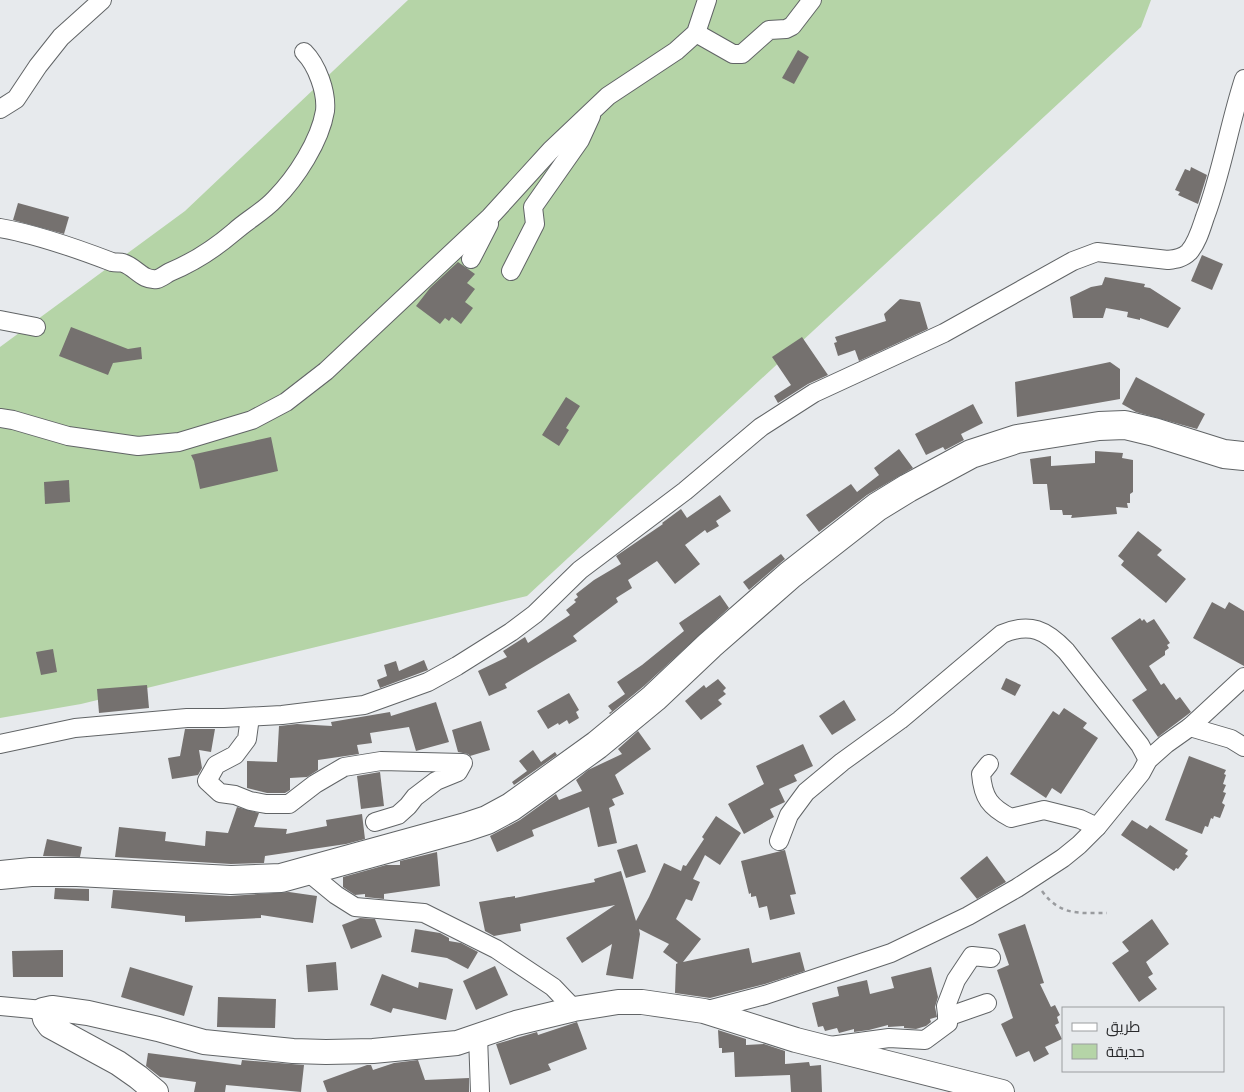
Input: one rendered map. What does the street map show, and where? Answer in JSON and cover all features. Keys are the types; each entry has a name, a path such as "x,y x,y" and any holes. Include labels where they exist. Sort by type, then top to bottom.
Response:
{"main road":[{"path":"0,875 31,872 77,872 231,880 281,878 466,828 487,820 511,807 604,739 654,698 710,644 790,575 877,507 970,454 1017,439 1099,426 1125,425 1224,454 1244,456"}],"street":[{"path":"0,109 16,99 38,66 61,37 102,0"},
{"path":"0,418 75,437 138,446 179,442 252,420 286,402 326,371 495,212 551,150 608,96 676,51 696,33 707,0"},
{"path":"696,33 733,54 742,54 769,30 786,29 792,26 812,0"},
{"path":"0,228 78,250 115,263 123,262 144,278 156,279 188,265 222,243 276,199 297,171 314,143 325,110 324,93 320,78 310,58 304,52"},
{"path":"0,744 75,728 168,719 250,717 364,705 428,682 511,632 535,614 580,570 685,491 761,427 814,393 944,333 1073,260 1097,252 1168,260 1179,259 1187,254 1199,235 1214,193 1244,79"},
{"path":"511,271 535,224 533,207 580,140 590,117 608,96"},
{"path":"472,259 495,212"},
{"path":"0,320 36,327"},
{"path":"779,840 790,815 806,792 842,762 900,720 1002,634 1012,629 1038,630 1054,638 1140,745 1148,760"},
{"path":"704,1011 765,994 891,953 968,916 1032,878 1079,845 1097,827 1141,773 1148,760 1190,727 1244,677"},
{"path":"250,717 246,739 235,755 216,765 207,781 220,793 234,795 250,802 289,804 315,784 344,767 381,761 463,763 458,772 436,781 415,797 398,815 375,822"},
{"path":"1190,727 1231,739 1244,747"},
{"path":"989,764 981,774 982,788 994,809 1011,818 1044,810 1080,819 1097,827"},
{"path":"308,872 336,895 355,907 424,913 496,949 553,987 574,1008"},
{"path":"822,1046 888,1038 925,1040 948,1023 946,1006 956,980 972,956 991,958"},
{"path":"0,1006 43,1010 52,1008 88,1013 204,1042 293,1051 363,1051 457,1043 574,1008 618,1002 642,1002 704,1011 822,1046 1002,1092"},
{"path":"947,1017 987,1003"},
{"path":"43,1010 45,1019 50,1026 118,1064 156,1092"},
{"path":"478,1036 480,1092"}],"path":[{"path":"1032,878 1047,898 1063,910 1084,913 1107,913"}],"green space":[{"path":"408,0 1151,0 1141,27 527,596 81,704 0,718 0,347 185,211"}],"building":[{"path":"798,50 809,57 794,84 782,78"},
{"path":"1191,167 1207,175 1198,204 1178,195 1180,192 1175,190 1185,169 1190,171"},
{"path":"18,203 69,217 64,234 13,220"},
{"path":"1202,255 1223,264 1212,290 1191,281"},
{"path":"458,262 475,274 467,283 475,289 465,302 473,308 461,324 452,317 449,321 445,318 440,324 416,306 430,288"},
{"path":"1105,277 1145,284 1144,287 1150,288 1181,308 1168,328 1140,318 1140,320 1127,317 1128,312 1106,308 1103,318 1073,318 1070,297 1091,287 1102,285"},
{"path":"900,299 920,302 928,329 859,361 855,350 838,356 834,343 837,342 835,337 886,321 884,314"},
{"path":"71,327 128,349 141,347 142,359 113,363 108,375 59,356"},
{"path":"802,337 828,375 808,384 778,403 774,396 791,385 772,357"},
{"path":"1110,362 1120,369 1120,399 1017,417 1015,382"},
{"path":"1136,377 1205,414 1197,429 1136,412 1122,404"},
{"path":"566,397 580,406 566,428 569,430 559,446 542,435"},
{"path":"973,404 983,423 961,434 964,440 945,450 943,447 926,455 915,434"},
{"path":"271,437 278,471 200,489 191,455"},
{"path":"899,449 913,468 867,495 819,532 806,515 851,484 857,492 879,475 874,468"},
{"path":"1095,451 1123,453 1122,458 1133,460 1133,492 1130,494 1130,503 1127,503 1128,508 1116,507 1117,514 1071,518 1072,515 1063,515 1062,510 1050,510 1047,484 1033,484 1030,459 1051,456 1051,466 1095,463"},
{"path":"69,480 70,502 45,504 44,482"},
{"path":"720,495 731,511 716,521 719,526 707,533 705,530 685,545 700,564 675,584 657,561 628,580 632,588 616,598 618,602 573,636 577,641 505,684 507,688 489,696 478,671 507,657 503,651 525,637 528,643 570,615 566,610 576,602 574,600 578,597 576,594 594,580 621,564 616,556 663,524 681,509 687,518"},
{"path":"1138,531 1162,550 1157,555 1186,579 1166,603 1121,565 1124,561 1118,556"},
{"path":"781,554 785,559 749,590 743,582"},
{"path":"720,595 729,608 644,686 610,714 612,711 608,706 625,694 617,682 642,665 684,631 679,623"},
{"path":"1212,602 1225,609 1229,602 1244,611 1244,666 1193,638"},
{"path":"1140,618 1142,621 1144,619 1147,623 1154,619 1170,643 1167,645 1169,648 1165,651 1165,655 1149,666 1161,685 1164,683 1176,700 1180,697 1191,712 1158,737 1132,700 1147,690 1111,638"},
{"path":"53,649 57,672 41,675 36,652"},
{"path":"424,660 428,670 380,688 377,680 387,676 384,665 396,661 399,671"},
{"path":"1006,678 1021,685 1015,696 1001,689"},
{"path":"718,679 726,688 723,691 726,694 718,700 722,704 701,720 685,701 704,685 706,688"},
{"path":"147,685 149,708 99,713 97,689"},
{"path":"569,693 579,710 576,712 579,718 569,724 567,720 559,725 558,723 548,729 537,711"},
{"path":"844,700 856,720 832,735 819,716"},
{"path":"436,702 449,742 416,751 409,727 370,733 372,743 357,745 359,754 318,760 318,770 307,777 290,778 290,790 285,793 267,793 247,788 247,761 277,762 279,726 297,724 332,726 331,722 390,712 391,716"},
{"path":"1064,708 1087,723 1083,728 1098,738 1061,794 1052,788 1046,798 1010,774 1053,711 1059,715"},
{"path":"481,721 490,750 470,756 458,752 452,730"},
{"path":"185,729 215,729 211,752 199,750 202,768 198,775 172,779 168,758 180,756"},
{"path":"638,731 651,749 615,775 624,794 612,799 615,805 609,808 617,843 598,847 589,807 532,830 534,836 497,852 490,836 520,820 556,794 559,800 582,791 576,780 588,770 622,754 618,749"},
{"path":"803,744 813,766 794,775 797,781 779,789 785,802 770,809 774,817 744,834 728,804 764,784 756,766"},
{"path":"533,750 541,762 555,752 557,755 514,785 512,782 527,771 519,761"},
{"path":"1189,756 1226,770 1223,784 1226,785 1223,792 1226,793 1222,803 1225,805 1220,818 1214,816 1213,819 1211,818 1208,827 1205,826 1202,834 1165,820"},
{"path":"380,772 384,806 361,809 357,776"},
{"path":"237,807 259,813 254,827 287,829 286,834 327,826 326,820 362,814 365,839 346,844 265,856 264,863 231,864 115,857 119,827 166,832 165,841 205,846 206,831 228,833"},
{"path":"716,816 741,833 720,865 705,855 693,879 700,882 692,901 686,899 676,919 701,939 683,962 749,948 752,963 800,952 805,971 765,984 710,998 675,993 676,964 678,963 663,952 669,944 639,929 640,934 633,979 606,975 612,944 582,963 566,938 615,905 520,924 521,931 494,936 485,931 479,902 515,896 515,898 595,882 594,879 621,871 636,921 664,863 681,871 683,865 686,866 704,839 702,837"},
{"path":"1132,820 1147,829 1150,825 1188,850 1185,854 1188,856 1178,869 1176,868 1174,871 1121,835"},
{"path":"47,839 82,847 80,857 43,856"},
{"path":"637,844 646,872 626,878 617,850"},
{"path":"785,850 796,894 790,895 795,914 770,920 767,906 759,908 756,896 751,897 751,893 749,894 741,861"},
{"path":"437,852 440,886 384,894 384,899 365,897 365,894 355,895 343,887 343,877 386,865 400,865 400,861"},
{"path":"987,856 1006,882 977,899 960,878"},
{"path":"55,888 89,889 89,901 54,899"},
{"path":"113,890 230,896 289,892 317,896 313,923 261,915 261,918 185,922 185,916 111,908"},
{"path":"360,918 375,919 382,937 351,949 342,925"},
{"path":"1152,919 1169,944 1146,962 1153,974 1148,977 1157,989 1139,1002 1112,963 1129,951 1122,942"},
{"path":"1025,924 1044,983 1040,984 1051,1007 1055,1005 1060,1015 1057,1017 1059,1023 1055,1025 1062,1039 1045,1047 1049,1054 1034,1062 1029,1051 1016,1057 1001,1024 1013,1018 997,970 1009,965 998,934"},
{"path":"415,929 440,933 449,938 449,941 461,943 478,952 468,969 447,958 411,952"},
{"path":"63,950 63,977 13,977 12,951"},
{"path":"336,962 338,990 308,992 306,965"},
{"path":"495,966 508,995 476,1010 463,981"},
{"path":"130,967 193,986 184,1016 121,997"},
{"path":"931,967 938,997 935,1007 937,1017 930,1019 931,1022 926,1026 916,1029 904,1028 904,1026 888,1027 888,1025 869,1030 854,1032 854,1029 839,1033 837,1028 825,1031 823,1026 818,1027 812,1003 839,996 837,987 867,980 870,994 894,988 891,977"},
{"path":"382,974 418,988 419,982 453,989 446,1020 393,1008 391,1013 370,1005"},
{"path":"218,997 276,999 275,1028 217,1027"},
{"path":"577,1022 587,1049 548,1064 551,1070 510,1085 496,1044 537,1032 538,1035"},
{"path":"718,1030 746,1039 746,1045 764,1044 785,1051 785,1064 809,1062 810,1066 821,1065 822,1092 791,1092 790,1075 735,1077 734,1052 722,1053 722,1048 719,1048"},
{"path":"148,1053 241,1065 242,1060 304,1065 301,1092 226,1085 225,1092 194,1092 196,1082 160,1077 146,1066"},
{"path":"418,1060 425,1080 469,1078 469,1092 327,1092 323,1081 367,1065 371,1065 373,1070 394,1063"}]}
